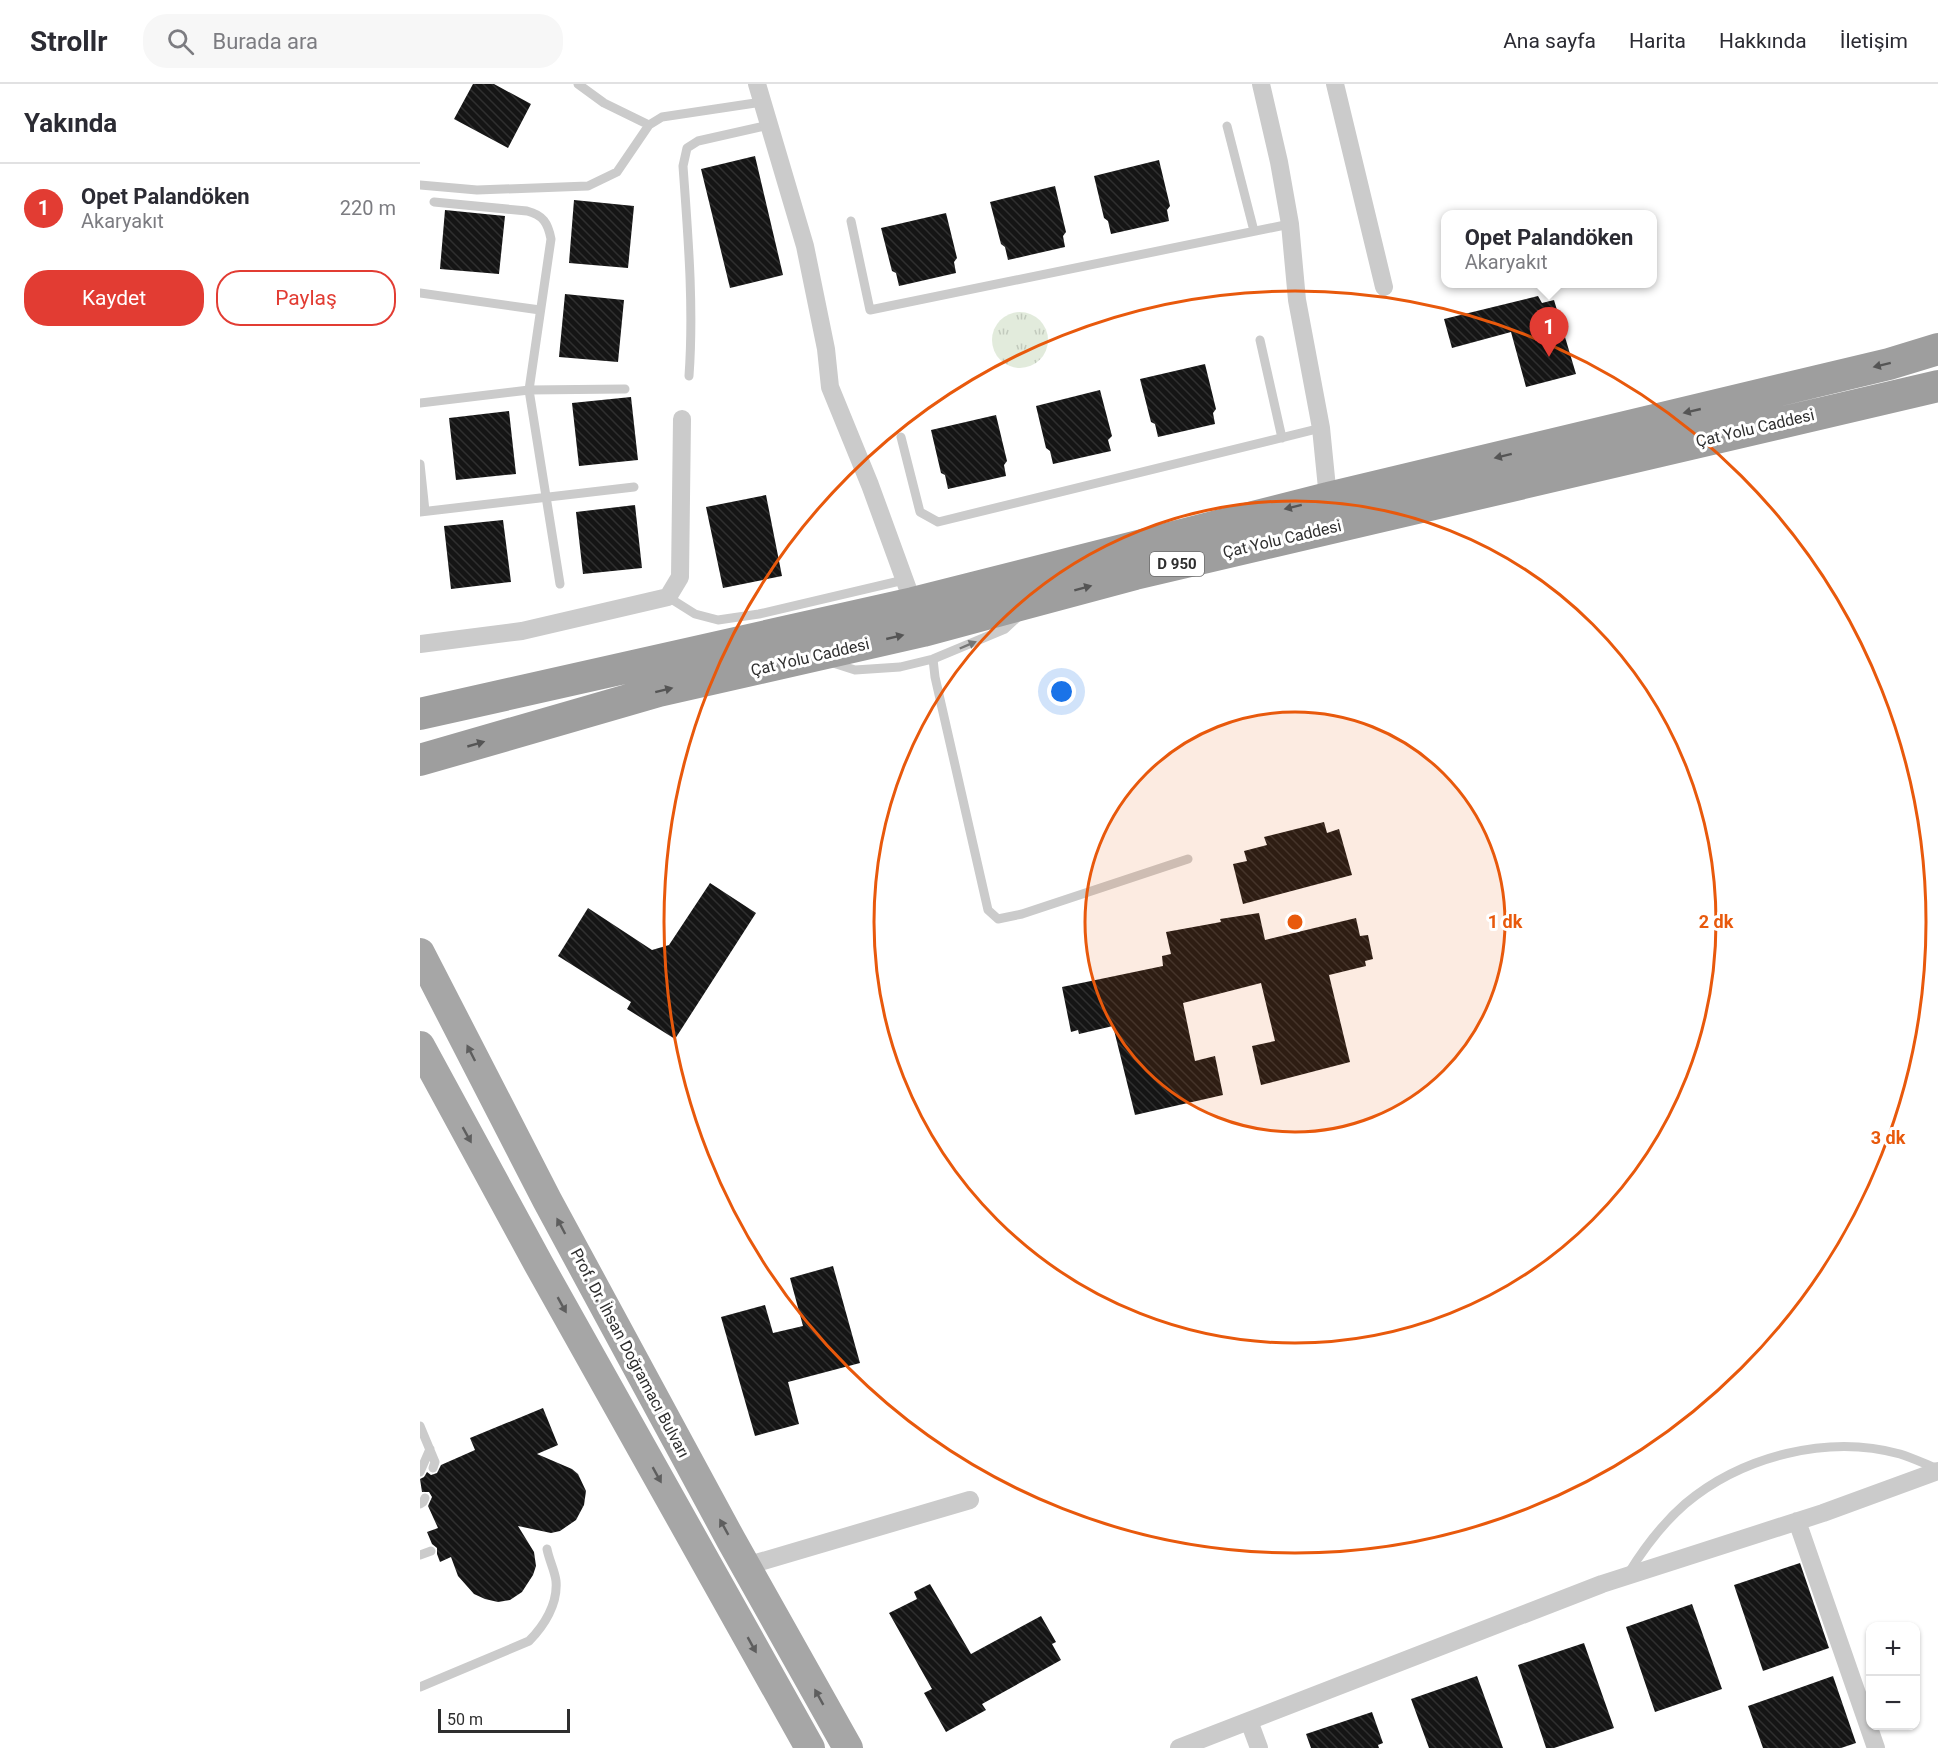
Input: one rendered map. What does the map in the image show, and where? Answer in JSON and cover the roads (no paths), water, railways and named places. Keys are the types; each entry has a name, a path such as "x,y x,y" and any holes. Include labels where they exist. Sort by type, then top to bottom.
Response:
{"highway":[{"name":"Çat Yolu Caddesi","path":"420,714 908,592 1328,498 1889,364 1938,349"},
{"name":"Çat Yolu Caddesi","path":"420,760 659,691 923,631 1135,574 1934,394"}],"main road":[{"name":"Prof. Dr. İhsan Doğramacı Bulvarı","path":"420,953 547,1200 848,1748"},
{"name":"Prof. Dr. İhsan Doğramacı Bulvarı","path":"420,1046 543,1273 810,1748"}],"street":[{"path":"757,84 805,246 826,349 830,387 870,485 908,592"},
{"path":"1261,84 1279,162 1290,224 1297,300 1321,428 1328,498"},
{"path":"1335,84 1384,287"},
{"path":"420,644 522,631 668,597 680,578 682,419"},
{"path":"1179,1748 1626,1576 1797,1521 1938,1470"},
{"path":"746,1566 970,1500"},
{"path":"1797,1521 1876,1748"},
{"path":"1249,1721 1259,1748"}],"lane":[{"path":"578,84 604,103 649,125"},
{"path":"420,185 477,190 588,186 616,172 649,125 662,117 762,102"},
{"path":"689,376 692,336 691,292 683,166 687,148 698,141 769,125"},
{"path":"1227,126 1254,231"},
{"path":"434,202 526,211 539,214 548,225 551,239 529,390 560,584"},
{"path":"852,221 870,310 1290,224"},
{"path":"420,293 540,310"},
{"path":"1260,339 1282,438"},
{"path":"420,403 529,390 625,389"},
{"path":"901,437 920,512 938,522 1321,428"},
{"path":"420,464 422,511 634,487"},
{"path":"668,597 695,614 718,620 908,592"},
{"path":"810,657 855,670 900,667 933,659 1005,629 1033,601"},
{"path":"933,659 935,677 988,910 998,919 1022,914 1188,858"},
{"path":"420,1426 435,1462 433,1468"},
{"path":"1626,1576 1657,1533 1686,1503 1731,1474 1764,1460 1803,1450 1847,1447 1901,1454 1938,1470"},
{"path":"420,1472 430,1449"},
{"path":"420,1687 529,1641 550,1612 555,1592 556,1582 547,1549"},
{"path":"420,1555 431,1551"}],"place":[{"name":"Opet Palandöken","path":"1549,357"}]}
